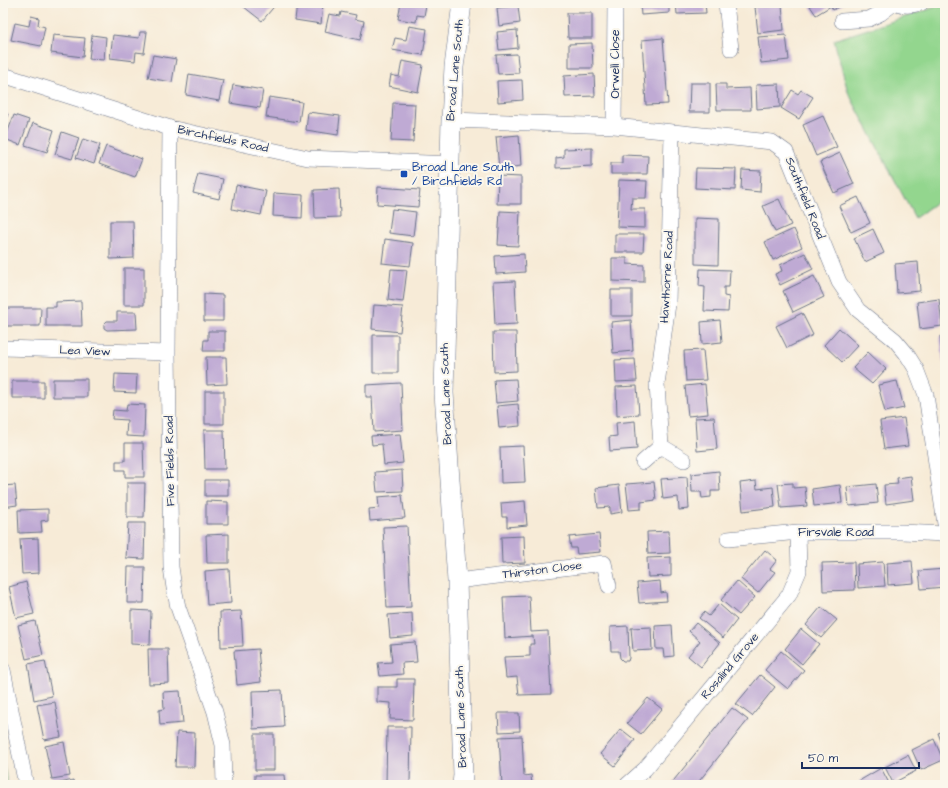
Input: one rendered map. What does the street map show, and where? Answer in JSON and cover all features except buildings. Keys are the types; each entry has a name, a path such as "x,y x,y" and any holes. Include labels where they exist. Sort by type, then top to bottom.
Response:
{"street":[{"name":"Broad Lane South","path":"462,3 454,67 451,120 444,393 457,581 463,775 462,785"},
{"name":"Orwell Close","path":"614,126 616,3"},
{"path":"726,3 731,49"},
{"path":"842,21 869,19 881,13 894,3"},
{"path":"898,3 913,5 921,3"},
{"name":"Birchfields Road","path":"3,75 170,128 308,158 451,164"},
{"name":"Southfield Road","path":"451,120 614,126 772,142 786,152 839,282 858,310 895,340 906,353 916,369 926,395 945,524"},
{"name":"Five Fields Road","path":"170,128 168,353 171,567 178,607 215,712 223,745 224,785"},
{"name":"Hawthorne Road","path":"661,446 657,384 668,304 672,132"},
{"name":"Lea View","path":"3,348 168,353"},
{"path":"643,462 661,446 684,460"},
{"name":"Firsvale Road","path":"728,539 798,532 902,532 945,534"},
{"name":"Rosalind Grove","path":"627,785 645,769 789,595 799,572 798,532"},
{"name":"Thirston Close","path":"457,581 604,563 609,586"},
{"path":"3,670 26,785"}],"green space":[{"path":"945,4 945,196 915,218 848,92 834,40"},
{"path":"3,762 8,785 3,785"}],"place":[{"name":"Broad Lane South / Birchfields Rd","path":"404,174"}]}
